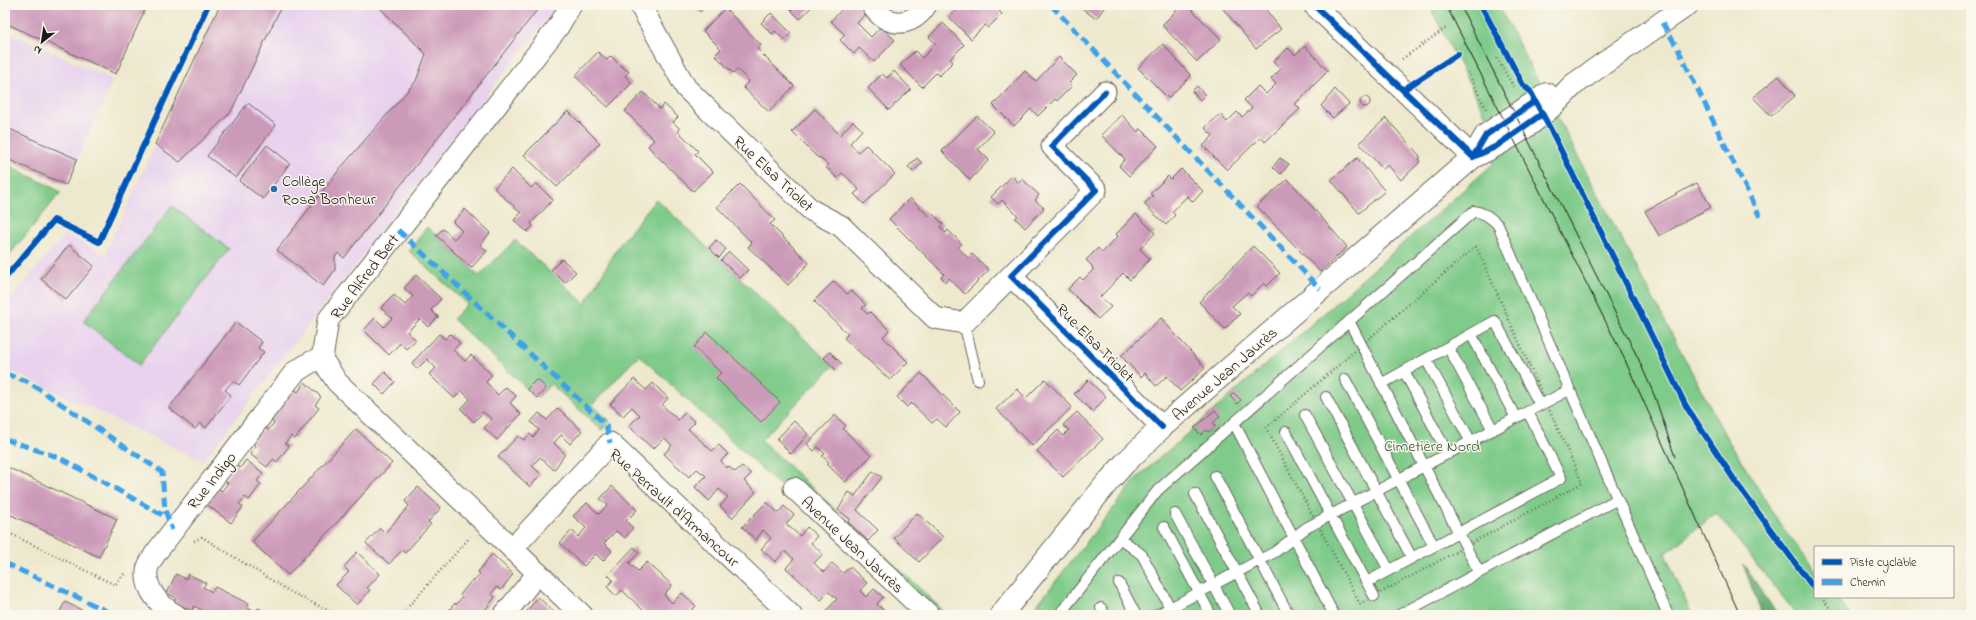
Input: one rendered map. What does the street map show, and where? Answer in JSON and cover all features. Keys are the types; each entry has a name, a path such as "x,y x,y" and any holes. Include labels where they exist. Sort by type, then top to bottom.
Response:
{"street":[{"name":"Rue Alfred Bert","path":"322,358 328,320 558,27 571,5"},
{"name":"Rue Elsa Triolet","path":"640,5 686,88 714,116 811,210 841,226 935,318 964,323"},
{"path":"872,5 885,19 894,22 903,22 912,20 920,14 926,5"},
{"path":"1314,5 1473,157"},
{"name":"Avenue Jean Jaurès","path":"1001,615 1107,483 1162,427 1473,157 1495,147 1542,114 1559,101 1573,85 1687,5"},
{"name":"Avenue Jean Jaurès","path":"1473,157 1486,135 1495,128 1553,90 1573,85"},
{"path":"964,323 1096,190 1052,146 1105,92"},
{"name":"Rue Elsa Triolet","path":"1011,276 1162,427"},
{"path":"322,358 336,382 582,615"},
{"name":"Rue Indigo","path":"176,615 168,611 154,597 149,583 147,570 155,554 295,372 311,362 322,358"},
{"name":"Rue Perrault d'Armancour","path":"512,549 610,443 791,615"},
{"name":"Avenue Jean Jaurès","path":"794,488 930,615"},
{"path":"504,615 538,573"}],"lane":[{"path":"1059,615 1158,490 1467,217 1474,212 1483,212 1498,225 1616,500 1668,615"},
{"path":"1349,321 1423,467 1479,572"},
{"path":"1381,384 1495,321 1540,405"},
{"path":"964,323 978,380"},
{"path":"1471,334 1516,418"},
{"path":"1448,347 1493,430"},
{"path":"1426,359 1471,442"},
{"path":"1404,371 1448,454"},
{"path":"1345,379 1434,546"},
{"path":"1157,615 1172,611 1199,592 1275,552 1306,528 1569,390"},
{"path":"1326,397 1412,558"},
{"path":"1367,582 1561,478 1528,412"},
{"path":"1306,415 1389,570"},
{"path":"1234,423 1334,615"},
{"path":"1286,432 1374,596"},
{"path":"1215,476 1289,615"},
{"path":"1195,494 1260,615"},
{"path":"1399,615 1616,500"},
{"path":"1175,514 1230,615"},
{"path":"1164,527 1211,615"},
{"path":"1120,538 1142,555 1172,611"},
{"path":"1119,583 1136,615"}],"path":[{"path":"1384,72 1446,28"},
{"path":"1497,58 1515,90"},
{"path":"1468,72 1486,110"},
{"path":"1542,114 1686,406 1737,484 1814,589"},
{"path":"401,615 483,522"},
{"path":"172,530 184,546 202,537 289,591 337,615"},
{"path":"5,531 115,585 130,567"},
{"path":"1822,598 1835,615"}],"shaded area":[{"name":"Collège Rosa Bonheur","path":"220,5 557,5 203,461 5,368 5,306 65,234 105,254"},
{"path":"5,31 113,80 66,185 5,158"}],"green space":[{"name":"Cimetière Nord","path":"1429,5 1498,5 1725,435 1780,524 1814,569 1814,598 1837,598 1851,615 1797,615 1716,513 1665,554 1692,615 1029,615 1137,478 1493,164 1488,120"},
{"path":"5,163 61,192 5,260"},
{"path":"656,199 833,366 761,440 948,615 920,615 639,355 592,405 610,421 602,430 551,384 537,398 453,319 467,304 409,251 427,227 479,276 515,240 585,304 618,247"},
{"path":"172,206 229,249 139,365 83,321"},
{"path":"1743,564 1778,615 1762,615"}],"building":[{"path":"5,5 147,5 116,74 5,23"},
{"path":"220,5 282,5 231,112 180,162 155,144"},
{"path":"377,5 541,5 344,258 338,253 335,257 335,270 323,286 277,250 339,170 416,81 426,54"},
{"path":"693,5 706,5 700,12"},
{"path":"786,5 813,5 800,19"},
{"path":"846,5 859,5 866,13 857,23 871,37 881,27 895,40 874,62 859,48 854,54 840,40 845,35 831,21"},
{"path":"962,5 966,5 971,11 977,5 1005,5 999,11 1002,14 988,28 985,25 971,39 949,17"},
{"path":"1078,5 1106,5 1096,19"},
{"path":"1182,5 1187,5 1221,39 1197,62 1162,25"},
{"path":"1220,5 1262,5 1281,29 1256,49"},
{"path":"725,8 761,45 757,49 794,86 769,112 743,87 749,81 737,69 733,73 715,55 721,49 703,31"},
{"path":"771,13 791,33 784,40 775,31 772,34 761,23"},
{"path":"943,23 964,45 950,59 953,62 939,76 936,73 922,87 900,65 915,51 922,58 936,44 929,37"},
{"path":"1163,44 1191,76 1168,98 1138,68"},
{"path":"1305,46 1328,71 1295,104 1300,109 1265,142 1261,137 1227,170 1203,146 1213,136 1205,128 1220,114 1227,122 1237,112 1242,117 1252,108 1244,100 1258,86 1266,94 1276,84 1271,79 1281,69 1273,62 1288,48 1295,55"},
{"path":"598,52 607,60 611,56 629,72 625,76 632,83 608,107 575,76"},
{"path":"1059,57 1077,75 1069,83 1072,86 1057,101 1055,99 1038,116 1031,109 1014,126 993,105 1025,71 1036,81"},
{"path":"894,71 911,89 889,110 868,88 882,74 887,78"},
{"path":"1779,76 1795,96 1771,116 1753,97"},
{"path":"1197,86 1205,95 1200,100 1192,91"},
{"path":"1335,89 1349,104 1333,118 1321,106"},
{"path":"643,92 660,109 664,104 678,117 673,122 680,129 678,131 698,151 695,154 713,172 693,191 648,146 654,140 625,111"},
{"path":"1363,97 1367,97 1369,98 1369,106 1363,107 1360,104 1360,100"},
{"path":"248,103 276,125 236,178 207,156"},
{"path":"815,109 840,135 853,121 862,130 850,143 858,152 866,145 895,174 864,204 854,194 859,190 851,181 842,173 837,178 826,167 828,165 819,157 818,158 792,132"},
{"path":"568,111 600,143 557,187 524,155"},
{"path":"1122,115 1138,132 1140,128 1158,146 1129,176 1119,166 1125,159 1101,135"},
{"path":"977,116 994,132 978,149 989,160 970,180 942,151"},
{"path":"1386,118 1420,156 1419,163 1401,180 1388,165 1383,169 1359,143"},
{"path":"5,127 77,159 66,185 5,158"},
{"path":"267,145 290,163 263,199 239,181"},
{"path":"917,158 922,163 913,172 908,167"},
{"path":"1280,158 1289,164 1281,174 1273,167"},
{"path":"1357,158 1385,191 1359,213 1331,180"},
{"path":"512,169 531,188 536,183 553,200 531,223 533,226 527,232 514,220 521,213 494,188"},
{"path":"1181,169 1203,191 1193,202 1187,196 1172,212 1175,215 1166,225 1144,204 1153,196 1150,194 1168,176 1171,179"},
{"path":"1012,176 1019,183 1022,179 1039,195 1035,200 1044,208 1025,228 1015,218 1018,216 1002,200 998,204 991,197"},
{"path":"1288,179 1347,247 1320,272 1257,206"},
{"path":"1697,183 1711,207 1659,236 1645,211"},
{"path":"740,184 775,220 770,224 809,263 788,285 748,247 752,243 717,207"},
{"path":"910,198 930,217 933,214 943,224 940,227 946,233 948,230 962,244 958,247 968,258 972,254 989,270 965,294 949,278 946,282 941,277 944,274 889,219"},
{"path":"465,209 490,233 480,245 487,251 471,268 436,235 443,229 454,239 462,231 453,222"},
{"path":"1136,214 1155,233 1140,249 1150,259 1130,280 1123,273 1100,297 1111,307 1098,319 1068,289 1080,277 1083,280 1093,270 1092,266 1086,260 1098,248 1102,253 1118,236 1116,234"},
{"path":"716,240 726,249 719,258 709,248"},
{"path":"69,245 94,266 66,300 41,279"},
{"path":"1253,246 1280,273 1267,286 1264,283 1251,296 1247,293 1232,306 1240,314 1225,329 1199,302"},
{"path":"729,252 748,270 740,278 721,260"},
{"path":"562,259 576,272 565,283 551,270"},
{"path":"416,275 441,299 431,310 438,317 428,327 420,319 407,332 416,340 406,349 400,343 389,355 364,330 375,318 384,327 392,318 381,308 394,295 405,305 413,296 404,288"},
{"path":"834,281 847,294 851,291 866,305 862,308 867,314 870,312 889,330 883,337 908,362 890,380 844,338 848,334 814,301"},
{"path":"1161,318 1205,368 1180,391 1167,376 1156,386 1145,373 1141,377 1121,356"},
{"path":"236,322 262,342 258,348 264,352 239,385 233,381 225,390 231,395 206,428 200,423 195,429 169,408"},
{"path":"707,332 780,402 761,422 716,378 721,373 694,347"},
{"path":"439,334 445,339 450,334 460,343 453,350 465,361 471,355 492,375 486,382 498,395 506,387 516,396 510,403 521,414 497,440 484,428 492,419 483,412 474,422 461,409 470,399 462,391 454,398 429,374 436,368 427,359 417,369 412,363"},
{"path":"830,352 842,364 836,370 824,358"},
{"path":"385,372 395,382 384,394 374,384"},
{"path":"921,373 960,412 946,427 937,419 932,423 911,403 907,407 897,397"},
{"path":"537,379 546,388 537,398 527,389"},
{"path":"634,379 646,390 653,383 668,398 662,405 678,420 685,413 695,422 688,429 712,451 719,445 728,454 721,461 727,468 728,466 735,472 742,466 751,474 744,481 756,492 732,518 720,506 728,497 719,489 709,501 695,487 706,476 697,469 689,477 664,454 672,445 664,438 653,449 629,426 640,415 632,407 623,416 610,404"},
{"path":"1045,379 1072,407 1032,446 996,409 1017,389 1026,398"},
{"path":"1088,380 1106,397 1093,412 1074,394"},
{"path":"305,382 321,397 315,405 319,408 295,439 291,436 285,443 289,446 277,462 273,459 267,467 250,454 256,446 252,443 264,427 268,430 274,423 271,419 294,389 298,392"},
{"path":"1234,393 1241,400 1237,404 1230,396"},
{"path":"558,408 582,431 570,444 561,435 554,443 565,454 554,470 540,457 532,466 541,474 530,487 498,457 518,436 524,440 530,434 533,437 539,430 531,422 539,413 547,420"},
{"path":"1215,410 1220,416 1213,423 1216,426 1209,432 1206,430 1201,435 1194,428"},
{"path":"1077,412 1103,439 1063,477 1037,451 1058,430 1063,436 1069,430 1063,425"},
{"path":"835,415 846,426 843,429 871,456 845,482 827,464 829,462 822,456 825,454 818,447 814,451 807,444"},
{"path":"794,421 808,434 791,454 777,439"},
{"path":"356,429 392,463 288,575 252,542"},
{"path":"246,460 263,473 257,481 261,484 249,500 245,497 239,504 243,507 231,523 206,504 218,488 222,491 228,483 224,481 236,465 240,468"},
{"path":"5,466 117,519 99,557 5,512"},
{"path":"873,471 882,477 857,510 878,530 868,541 848,522 850,519 838,510 849,492 855,496"},
{"path":"612,486 637,510 626,521 633,528 625,538 616,531 604,543 612,551 603,561 596,554 584,566 560,543 572,530 578,537 586,528 573,516 587,503 599,514 608,505 600,499"},
{"path":"418,487 441,508 428,522 431,524 405,553 402,550 389,564 366,543 380,528 385,533 409,506 405,501"},
{"path":"767,502 778,513 784,506 794,515 786,524 800,536 807,527 817,536 811,543 823,554 814,563 820,569 824,572 832,563 843,573 850,567 867,583 860,591 866,597 874,589 883,597 877,604 888,615 854,615 851,613 849,615 832,615 827,610 837,599 829,592 821,600 786,568 794,559 785,551 775,562 761,549 771,538 763,530 756,540 742,527"},
{"path":"917,513 943,537 919,562 894,538"},
{"path":"634,547 639,553 629,563 638,571 647,562 672,585 664,595 672,603 682,593 696,606 687,615 642,615 645,612 622,590 616,596 607,587 613,580 608,575"},
{"path":"357,552 380,574 367,588 370,590 357,605 336,585 349,572 344,567"},
{"path":"492,554 513,574 501,590 497,587 491,594 495,597 483,613 479,610 475,615 445,615 455,603 456,605 462,597 460,595 472,580 474,581 480,574 478,572"},
{"path":"176,574 186,579 188,574 206,583 203,587 212,592 215,587 249,604 247,608 256,612 258,608 273,615 201,615 203,611 194,606 192,611 174,602 176,598 167,593"},
{"path":"538,597 557,615 524,615"},
{"path":"65,602 92,615 58,615"}],"tram line":[{"path":"1446,5 1624,358 1740,615"},
{"path":"1460,5 1638,358 1655,397 1675,457"}],"marked path":[{"path":"1051,5 1320,289"},
{"path":"1662,23 1677,47 1760,217"},
{"path":"398,230 606,425 610,443"},
{"path":"5,374 27,381 162,472 165,510 172,530"},
{"path":"5,439 60,458 168,518"},
{"path":"5,563 115,615"}],"cycle path":[{"path":"5,278 54,220 99,242 208,5"},
{"path":"1314,5 1473,157"},
{"path":"1481,5 1523,85 1530,91 1553,134 1686,406 1737,484 1814,589"},
{"path":"1403,90 1458,54"},
{"path":"1105,92 1052,146 1096,190 1011,276 1162,427"},
{"path":"1473,157 1486,135 1535,101"},
{"path":"1473,157 1495,147 1542,114"}],"place":[{"name":"Collège Rosa Bonheur","path":"274,189"}]}
